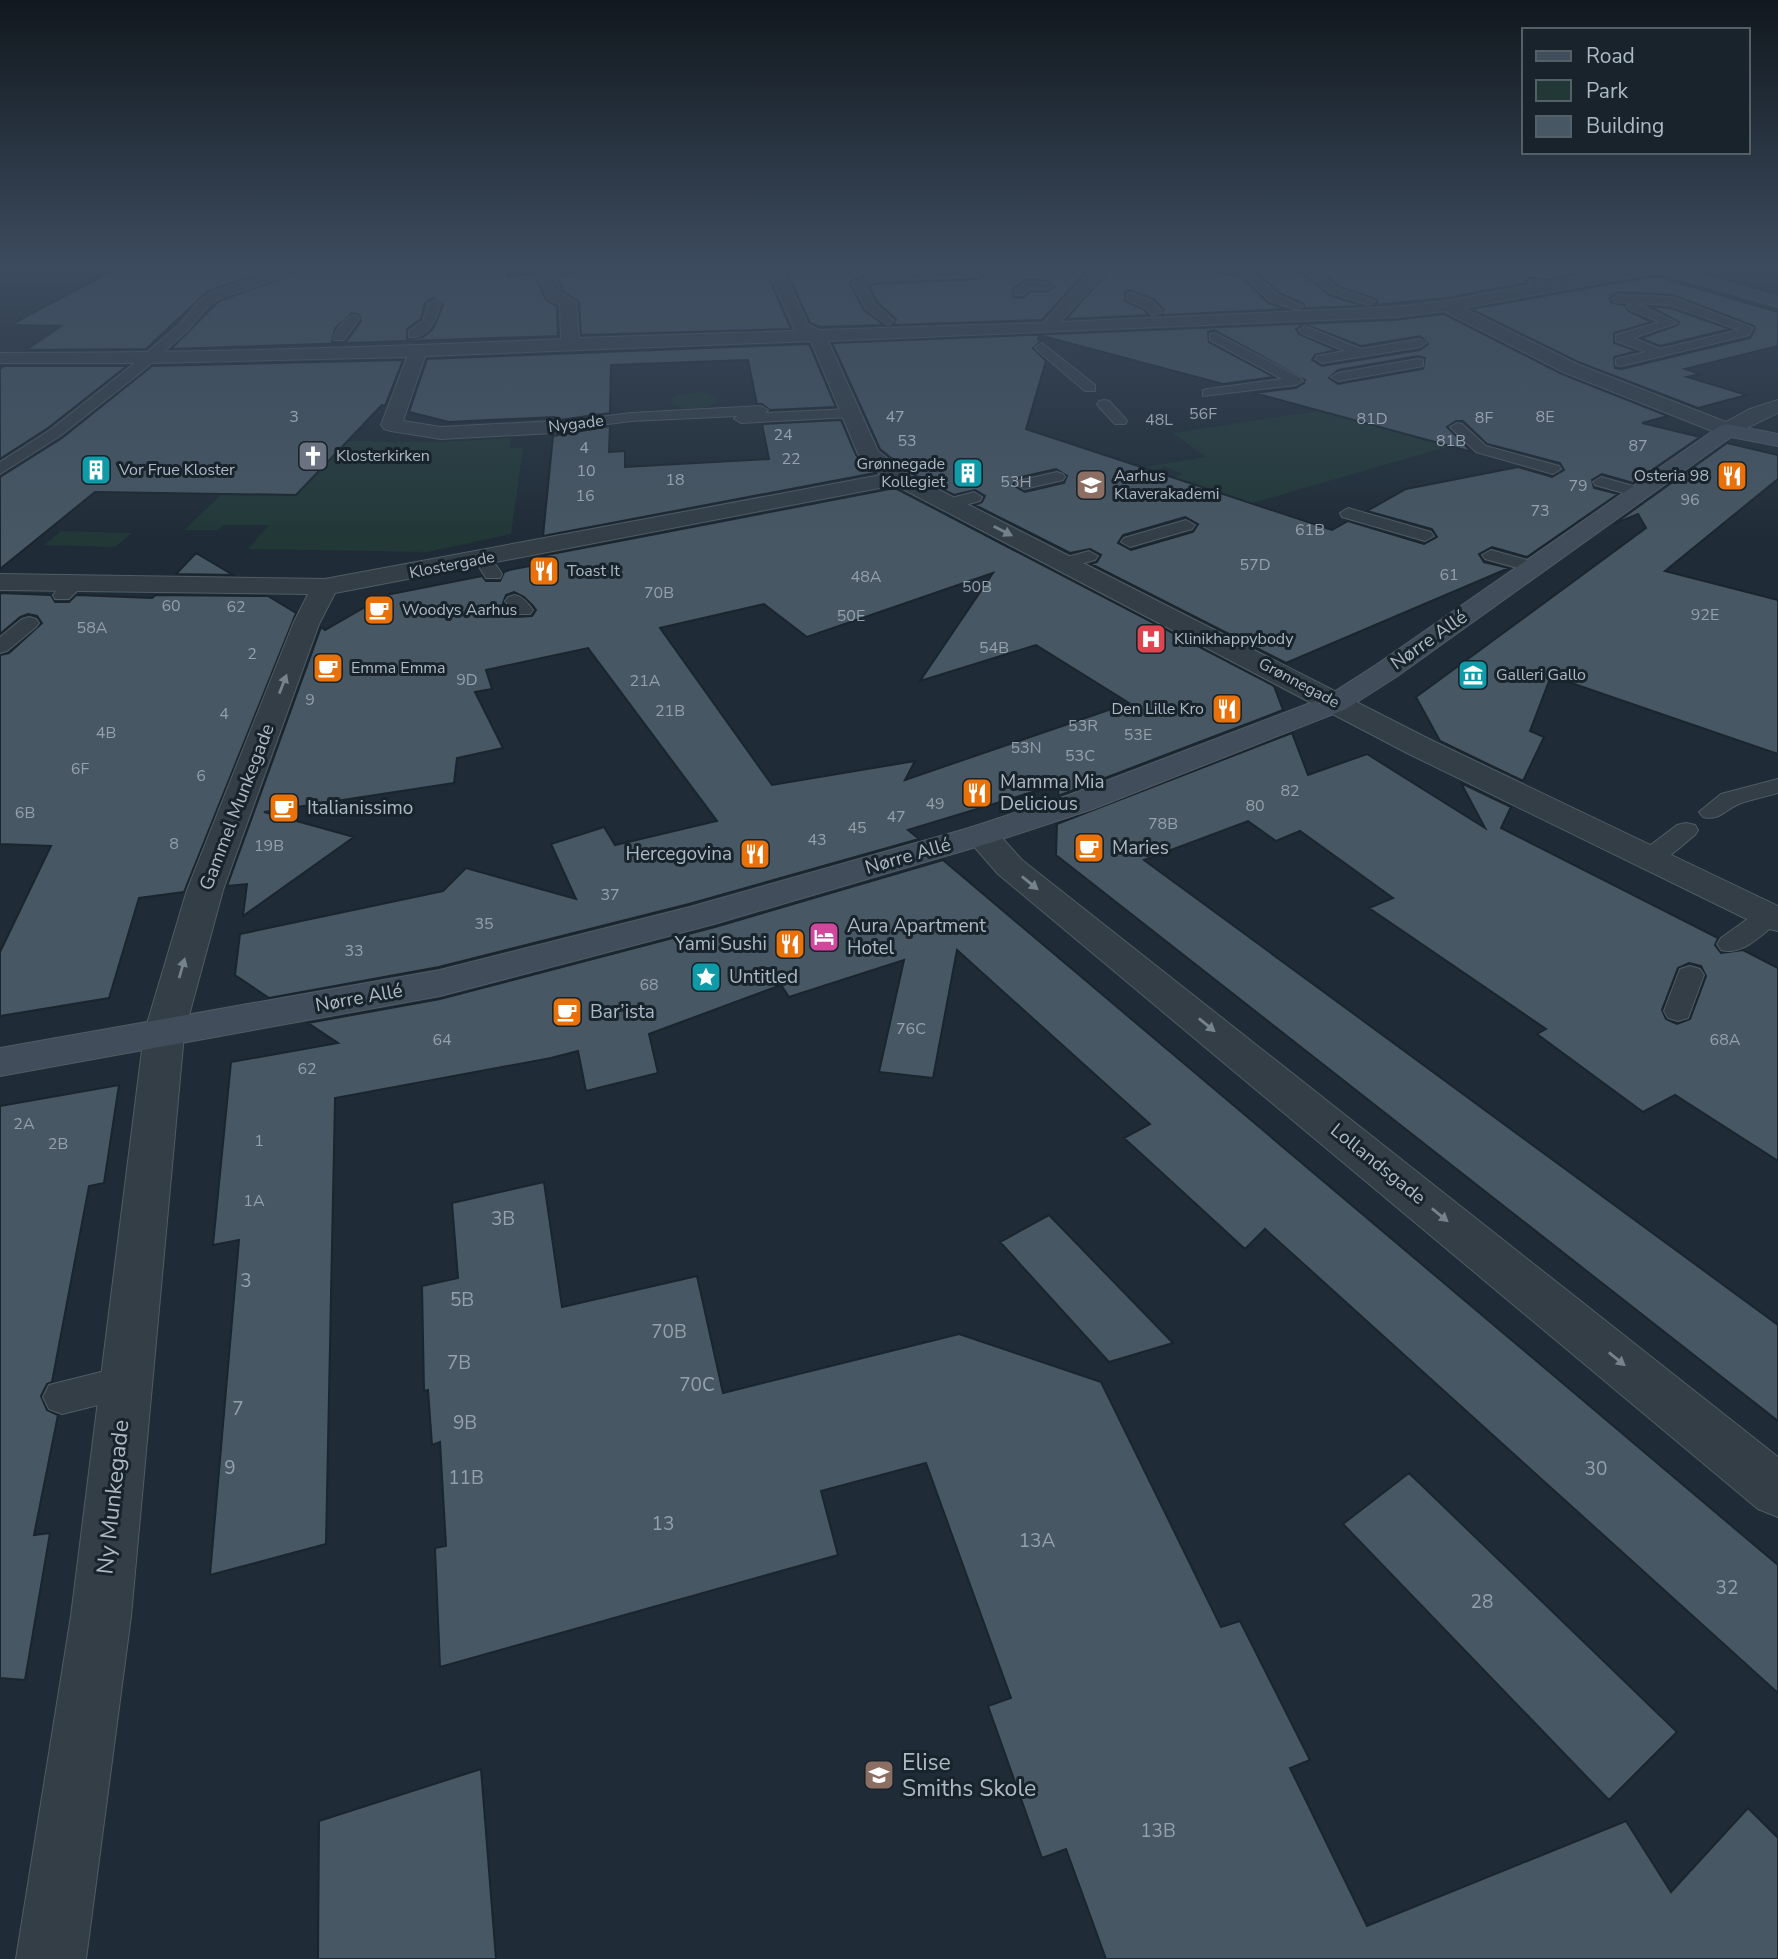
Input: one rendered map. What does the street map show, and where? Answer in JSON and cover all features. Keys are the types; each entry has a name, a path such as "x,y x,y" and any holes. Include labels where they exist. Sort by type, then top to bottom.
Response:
{"street":[{"path":"0,358 166,357"},
{"name":"Nygade","path":"408,357 391,425 442,433 554,427"},
{"name":"Grønnegade","path":"827,357 869,454 898,478 962,500 1078,559 1420,747 1773,918"},
{"path":"1552,357 1727,429 1778,440"},
{"path":"1727,429 1757,413 1778,406"},
{"name":"Nørre Allé","path":"0,1062 440,983 701,916 981,835 1081,802 1336,703 1377,677 1727,429"},
{"name":"Klostergade","path":"0,582 69,589 325,587 488,567 898,478"},
{"name":"Gammel Munkegade","path":"164,1034 205,890 306,624 325,587"},
{"name":"Lollandsgade","path":"981,835 1010,867 1778,1491"},
{"name":"Ny Munkegade","path":"51,1959 101,1616 164,1034"}],"lane":[{"path":"1054,357 1090,388"},
{"path":"1208,393 1296,381 1253,357"},
{"path":"1322,359 1335,357"},
{"path":"1621,362 1641,357"},
{"path":"0,469 55,433 149,358"},
{"path":"1338,377 1390,365 1418,363"},
{"path":"1104,404 1120,421"},
{"name":"Nygade","path":"554,427 631,417 761,410"},
{"path":"739,419 850,413"},
{"path":"1457,427 1481,449 1553,469"},
{"path":"1024,484 1058,477"},
{"path":"1601,482 1638,492"},
{"path":"1348,513 1425,536"},
{"path":"1130,542 1186,525"},
{"path":"1491,555 1532,567"},
{"path":"0,648 29,623"},
{"path":"1711,812 1729,799 1778,786"},
{"path":"1649,858 1686,830"},
{"path":"1731,944 1773,918"},
{"path":"1678,1011 1690,975"},
{"path":"62,1397 125,1383"}],"green space":[{"path":"701,392 718,397 718,402 707,407 694,408 671,403 671,399 678,395"},
{"path":"1318,411 1450,446 1235,508 1166,480 1183,474 1165,467 1147,472 1138,468 1207,457 1172,433"},
{"path":"511,438 510,448 523,448 511,534 427,552 248,549 269,525 224,525 218,530 184,530 222,494 295,495 348,441 437,442"},
{"path":"61,531 132,533 115,547 44,545"}],"building":[{"path":"815,357 836,407 770,410 757,404 748,360 611,365 610,413 559,420 555,417 449,422 409,412 427,359"},
{"path":"839,357 1042,357 1046,361 1026,429 1332,530 1348,521 1424,544 1437,537 1432,529 1367,511 1406,489 1518,467 1552,477 1564,470 1560,463 1487,444 1463,421 1456,421 1447,427 1472,452 1254,393 1296,388 1305,380 1264,357 1314,357 1312,360 1322,366 1375,357 1410,357 1338,370 1329,378 1338,384 1423,369 1423,357 1529,357 1562,374 1668,416 1642,423 1700,437 1633,483 1602,474 1592,480 1594,488 1618,494 1527,557 1492,547 1479,554 1484,562 1509,568 1286,663 1091,564 1097,562 1101,555 1090,549 1070,553 975,505 982,502 985,496 975,490 954,495 907,471 880,449","holes":["1056,469 1067,476 1064,483 1025,492 1013,485 1017,478","1185,517 1198,524 1193,532 1131,550 1118,543 1123,535"]},
{"path":"1123,357 1238,357 1274,377 1223,384"},
{"path":"1569,357 1614,357 1615,368 1622,369 1670,357 1732,357 1685,369 1700,374 1687,377 1747,395 1698,408"},
{"path":"403,360 385,406 382,405 296,495 95,492 0,569 0,477 62,438 152,366"},
{"path":"4,366 127,366 48,428 0,459 0,369"},
{"path":"841,420 856,455 875,473 543,536 553,436 610,426 609,452 625,451 625,467 769,459 762,424"},
{"path":"1727,443 1778,455 1778,479 1665,571 1778,600 1778,754 1551,676 1530,731 1544,737 1523,781 1440,741 1416,697 1646,528 1638,514 1614,524"},
{"path":"895,488 1274,686 1283,710 1058,796 1059,784 908,830 919,839 689,904 439,967 269,998 235,975 240,934 443,891 466,868 576,899 551,844 604,827 615,845 717,821 588,648 486,670 492,689 475,692 503,748 457,758 454,783 264,812 354,837 243,916 247,884 227,886 321,627 325,630 386,595 482,576 486,581 500,581 504,572 540,564 541,556","holes":["993,573 920,681 1036,645 1129,703 905,780 915,761 772,785 660,628 764,604 807,637","514,592 524,597 536,610 532,616 516,617 503,603 506,595"]},
{"path":"196,553 233,575 176,574"},
{"path":"0,593 51,595 55,602 69,602 76,595 152,598 156,595 268,596 296,613 184,892 139,898 109,998 0,1016 0,952 51,846 0,844 0,655 9,653 42,623 37,616 28,614 20,617 0,634"},
{"path":"1292,733 1308,775 1367,754 1485,828 1461,783 1511,807 1501,828 1718,938 1715,945 1721,953 1743,950 1778,968 1778,1161 1675,1095 1643,1112 1537,1034 1546,1029 1369,908 1393,898 1300,831 1276,841 1248,821 1144,860 1778,1325 1778,1421 1056,855 1057,824","holes":["1689,963 1701,966 1706,976 1690,1019 1677,1024 1666,1019 1662,1010 1678,968"]},
{"path":"943,860 1778,1565 1778,1693 1265,1229 1245,1249 1124,1138 1150,1124 957,950 933,1078 879,1072 904,960 789,997 781,985 649,1034 658,1073 586,1091 578,1051 335,1098 326,1544 210,1575 239,1240 213,1245 231,1062 338,1043 308,1023 440,999 715,927"},
{"path":"119,1085 104,1183 89,1186 52,1382 47,1384 41,1396 47,1410 58,1415 34,1535 50,1533 25,1680 0,1678 0,1106"},
{"path":"544,1182 562,1307 697,1276 723,1393 959,1334 1101,1382 1221,1627 1240,1621 1310,1760 1290,1768 1367,1926 1626,1821 1671,1892 1748,1808 1778,1838 1778,1959 1106,1959 1066,1849 1042,1858 988,1706 1011,1698 926,1463 821,1491 838,1555 440,1667 435,1548 446,1546 440,1442 432,1445 428,1390 424,1391 422,1286 458,1278 452,1203"},
{"path":"1049,1215 1173,1343 1109,1362 1000,1242"},
{"path":"1409,1473 1677,1732 1609,1800 1343,1524"},
{"path":"481,1769 496,1959 318,1959 319,1821"}],"place":[{"name":"Klosterkirken","path":"313,456"},
{"name":"Vor Frue Kloster","path":"96,470"},
{"name":"Grønnegade Kollegiet","path":"968,473"},
{"name":"Osteria 98","path":"1732,476"},
{"name":"Aarhus Klaverakademi","path":"1091,485"},
{"name":"Toast It","path":"544,571"},
{"name":"Woodys Aarhus","path":"379,610"},
{"name":"Klinikhappybody","path":"1151,639"},
{"name":"Emma Emma","path":"328,668"},
{"name":"Galleri Gallo","path":"1473,675"},
{"name":"Den Lille Kro","path":"1227,709"},
{"name":"Mamma Mia Delicious","path":"977,793"},
{"name":"Italianissimo","path":"284,808"},
{"name":"Maries","path":"1089,848"},
{"name":"Hercegovina","path":"755,854"},
{"name":"Aura Apartment Hotel","path":"824,937"},
{"name":"Yami Sushi","path":"790,944"},
{"name":"Untitled","path":"706,977"},
{"name":"Bar’ista","path":"567,1012"},
{"name":"Elise Smiths Skole","path":"879,1775"}]}
